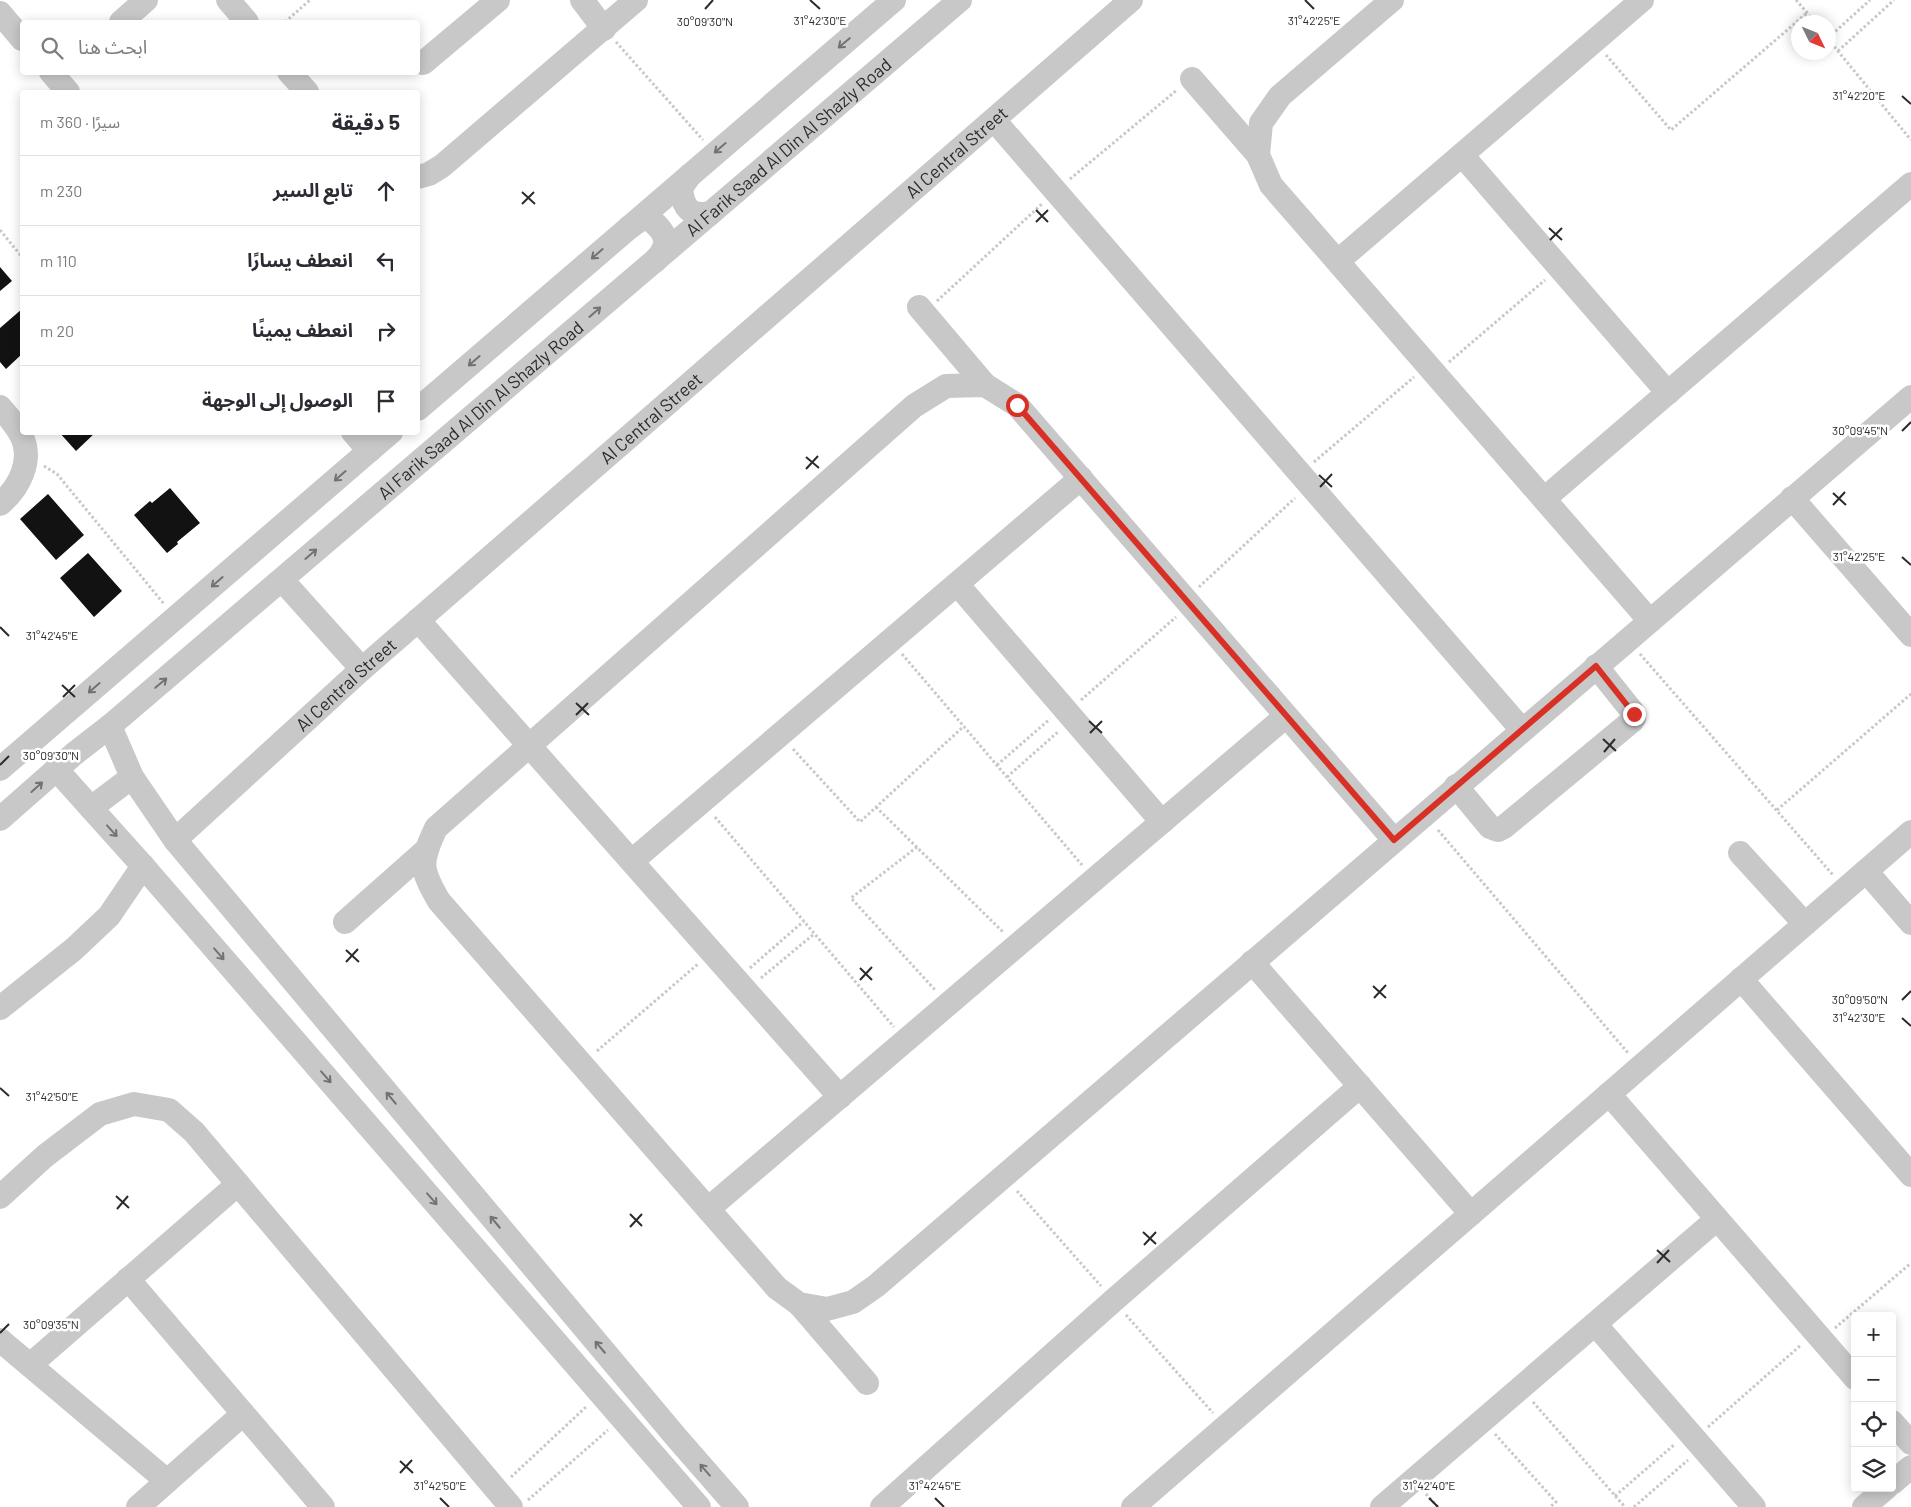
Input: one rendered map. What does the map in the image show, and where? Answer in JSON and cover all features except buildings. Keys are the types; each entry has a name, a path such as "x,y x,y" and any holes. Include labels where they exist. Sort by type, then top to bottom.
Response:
{"street":[{"path":"123,20 146,0"},
{"path":"228,0 245,20"},
{"path":"423,63 498,0"},
{"path":"582,0 604,28"},
{"path":"420,176 429,174 442,166 636,0"},
{"path":"420,407 894,0"},
{"name":"Al Farik Saad Al Din Al Shazly Road","path":"0,819 56,769 110,726 282,580 960,0"},
{"name":"Al Central Street","path":"175,840 362,669 1131,0"},
{"path":"1258,156 1261,123 1280,96 1392,0"},
{"path":"1338,261 1642,0"},
{"path":"0,13 20,37"},
{"path":"292,75 304,90"},
{"path":"1192,79 1258,156 1272,185 1650,621"},
{"path":"994,120 1522,730"},
{"path":"1462,155 1668,393"},
{"path":"690,175 681,188 685,206 695,214 711,213"},
{"path":"1544,499 1911,184"},
{"path":"630,226 641,219 650,219 662,231 665,239 664,246 662,253 654,262"},
{"path":"919,307 985,385 1017,405 1394,840"},
{"path":"345,922 424,852 436,828 914,406 946,386 985,385"},
{"path":"799,1304 827,1309 853,1302 876,1286 1911,396"},
{"path":"0,407 20,434"},
{"path":"0,504 8,498 21,480 26,459 21,435"},
{"path":"355,435 369,452"},
{"path":"0,769 388,435"},
{"path":"632,861 1081,478"},
{"path":"1792,498 1908,625"},
{"path":"282,580 362,669"},
{"path":"957,584 1162,822"},
{"path":"418,620 840,1097"},
{"path":"1456,786 1490,827 1498,830 1632,721 1634,718 1632,711 1596,666"},
{"path":"708,1210 1286,716"},
{"path":"110,726 132,777 175,840 676,1437 737,1507"},
{"path":"56,769 143,866 699,1507"},
{"path":"91,808 132,777"},
{"path":"1133,1507 1911,832"},
{"path":"424,852 426,879 439,901 777,1288 799,1304 867,1383"},
{"path":"1740,853 1804,924"},
{"path":"0,1008 74,950 109,916 143,866"},
{"path":"1866,871 1911,923"},
{"path":"1252,962 1471,1214"},
{"path":"1741,979 1911,1175"},
{"path":"882,1507 1106,1307 1360,1086"},
{"path":"1608,1094 1851,1373"},
{"path":"0,1197 45,1156 100,1114 134,1104 169,1110 194,1132 512,1499"},
{"path":"30,1365 238,1184"},
{"path":"1382,1507 1717,1219"},
{"path":"128,1279 323,1507"},
{"path":"1595,1324 1754,1507"},
{"path":"0,1340 167,1481"},
{"path":"138,1507 243,1414"},
{"path":"1896,1426 1911,1443"},
{"path":"1896,1479 1911,1466"},
{"path":"1864,1507 1881,1492"}],"path":[{"path":"287,20 310,0"},
{"path":"1594,41 1671,130 1807,13 1796,0"},
{"path":"1836,32 1870,0"},
{"path":"1838,51 1894,0"},
{"path":"604,28 715,153"},
{"path":"1836,49 1911,140"},
{"path":"0,230 20,255"},
{"path":"1007,776 1068,713 1187,602 1304,479 1432,369 1559,268"},
{"path":"26,459 57,474 176,618"},
{"path":"1628,639 1845,889"},
{"path":"891,640 1094,880"},
{"path":"1777,810 1911,694"},
{"path":"997,765 1068,713"},
{"path":"780,735 860,822 964,726"},
{"path":"702,802 906,1041"},
{"path":"876,807 1017,945"},
{"path":"1424,814 1640,1067"},
{"path":"916,847 851,898 948,1004"},
{"path":"741,985 804,921"},
{"path":"741,985 814,934"},
{"path":"581,1065 712,952"},
{"path":"1615,1496 1695,1439 1818,1336 1911,1263"},
{"path":"1521,1388 1625,1507"},
{"path":"512,1499 601,1394"},
{"path":"512,1499 622,1418"},
{"path":"1482,1421 1556,1502 1550,1507"},
{"path":"1634,1507 1695,1439"}],"route":[{"path":"1017,405 1394,840 1596,666 1634,714"}]}
